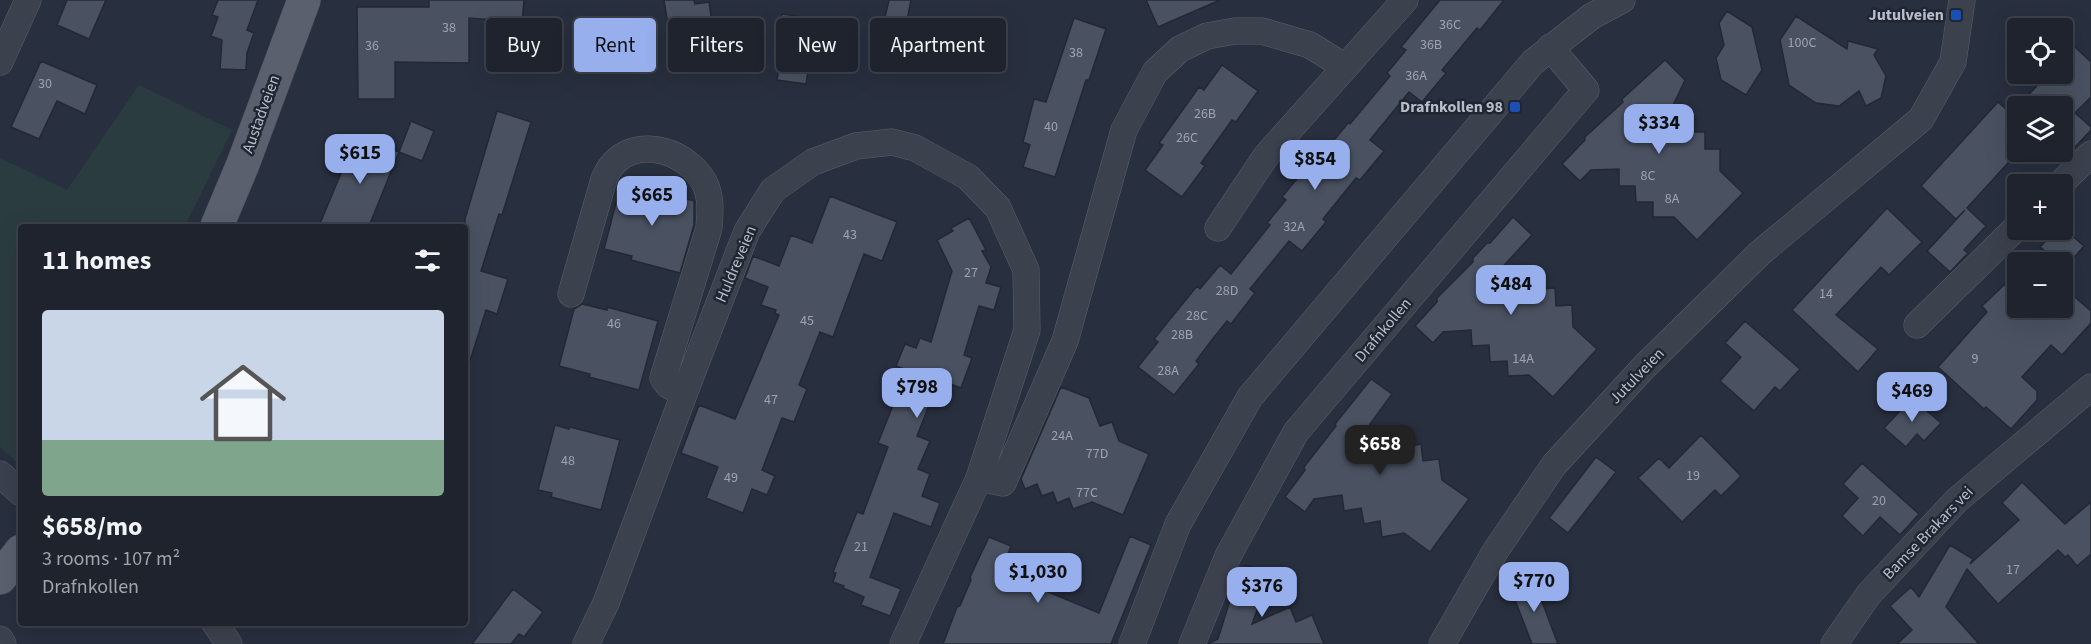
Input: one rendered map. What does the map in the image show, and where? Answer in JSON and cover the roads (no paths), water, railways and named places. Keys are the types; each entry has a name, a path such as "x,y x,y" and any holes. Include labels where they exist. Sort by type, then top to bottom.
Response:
{"main road":[{"name":"Austadveien","path":"218,224 243,164 304,0"},
{"path":"0,579 18,555"}],"street":[{"path":"0,62 28,0"},
{"path":"1218,228 1266,156 1405,0"},
{"path":"1132,644 1178,524 1250,397 1533,62 1592,16 1622,0"},
{"name":"Jutulveien","path":"1442,644 1496,550 1554,465 1645,366 1760,254 1921,119 1953,62 1962,0"},
{"path":"979,478 1003,483 1065,341 1124,130 1155,72 1180,49 1207,36 1235,31 1262,30 1310,45 1345,67"},
{"name":"Drafnkollen","path":"1192,644 1228,556 1296,432 1586,90 1550,47"},
{"name":"Huldreveien","path":"586,644 606,603 747,231 773,190 813,162 856,146 892,142 915,148 968,177 998,208 1026,270 1027,330 979,478 903,644"},
{"path":"571,294 604,179 611,166 627,154 649,149 674,155 692,166 704,181 707,189 711,209 710,228 663,373 664,382 684,394"},
{"path":"2070,174 2091,154"},
{"path":"1917,325 2007,237"},
{"name":"Bamse Brakars vei","path":"1834,644 1869,594 1957,500 2091,387"},
{"path":"0,474 18,491"},
{"path":"217,626 229,644"},
{"path":"0,639 3,644"}],"place":[{"name":"Jutulveien","path":"1956,15"},
{"name":"Drafnkollen 98","path":"1515,107"}]}
